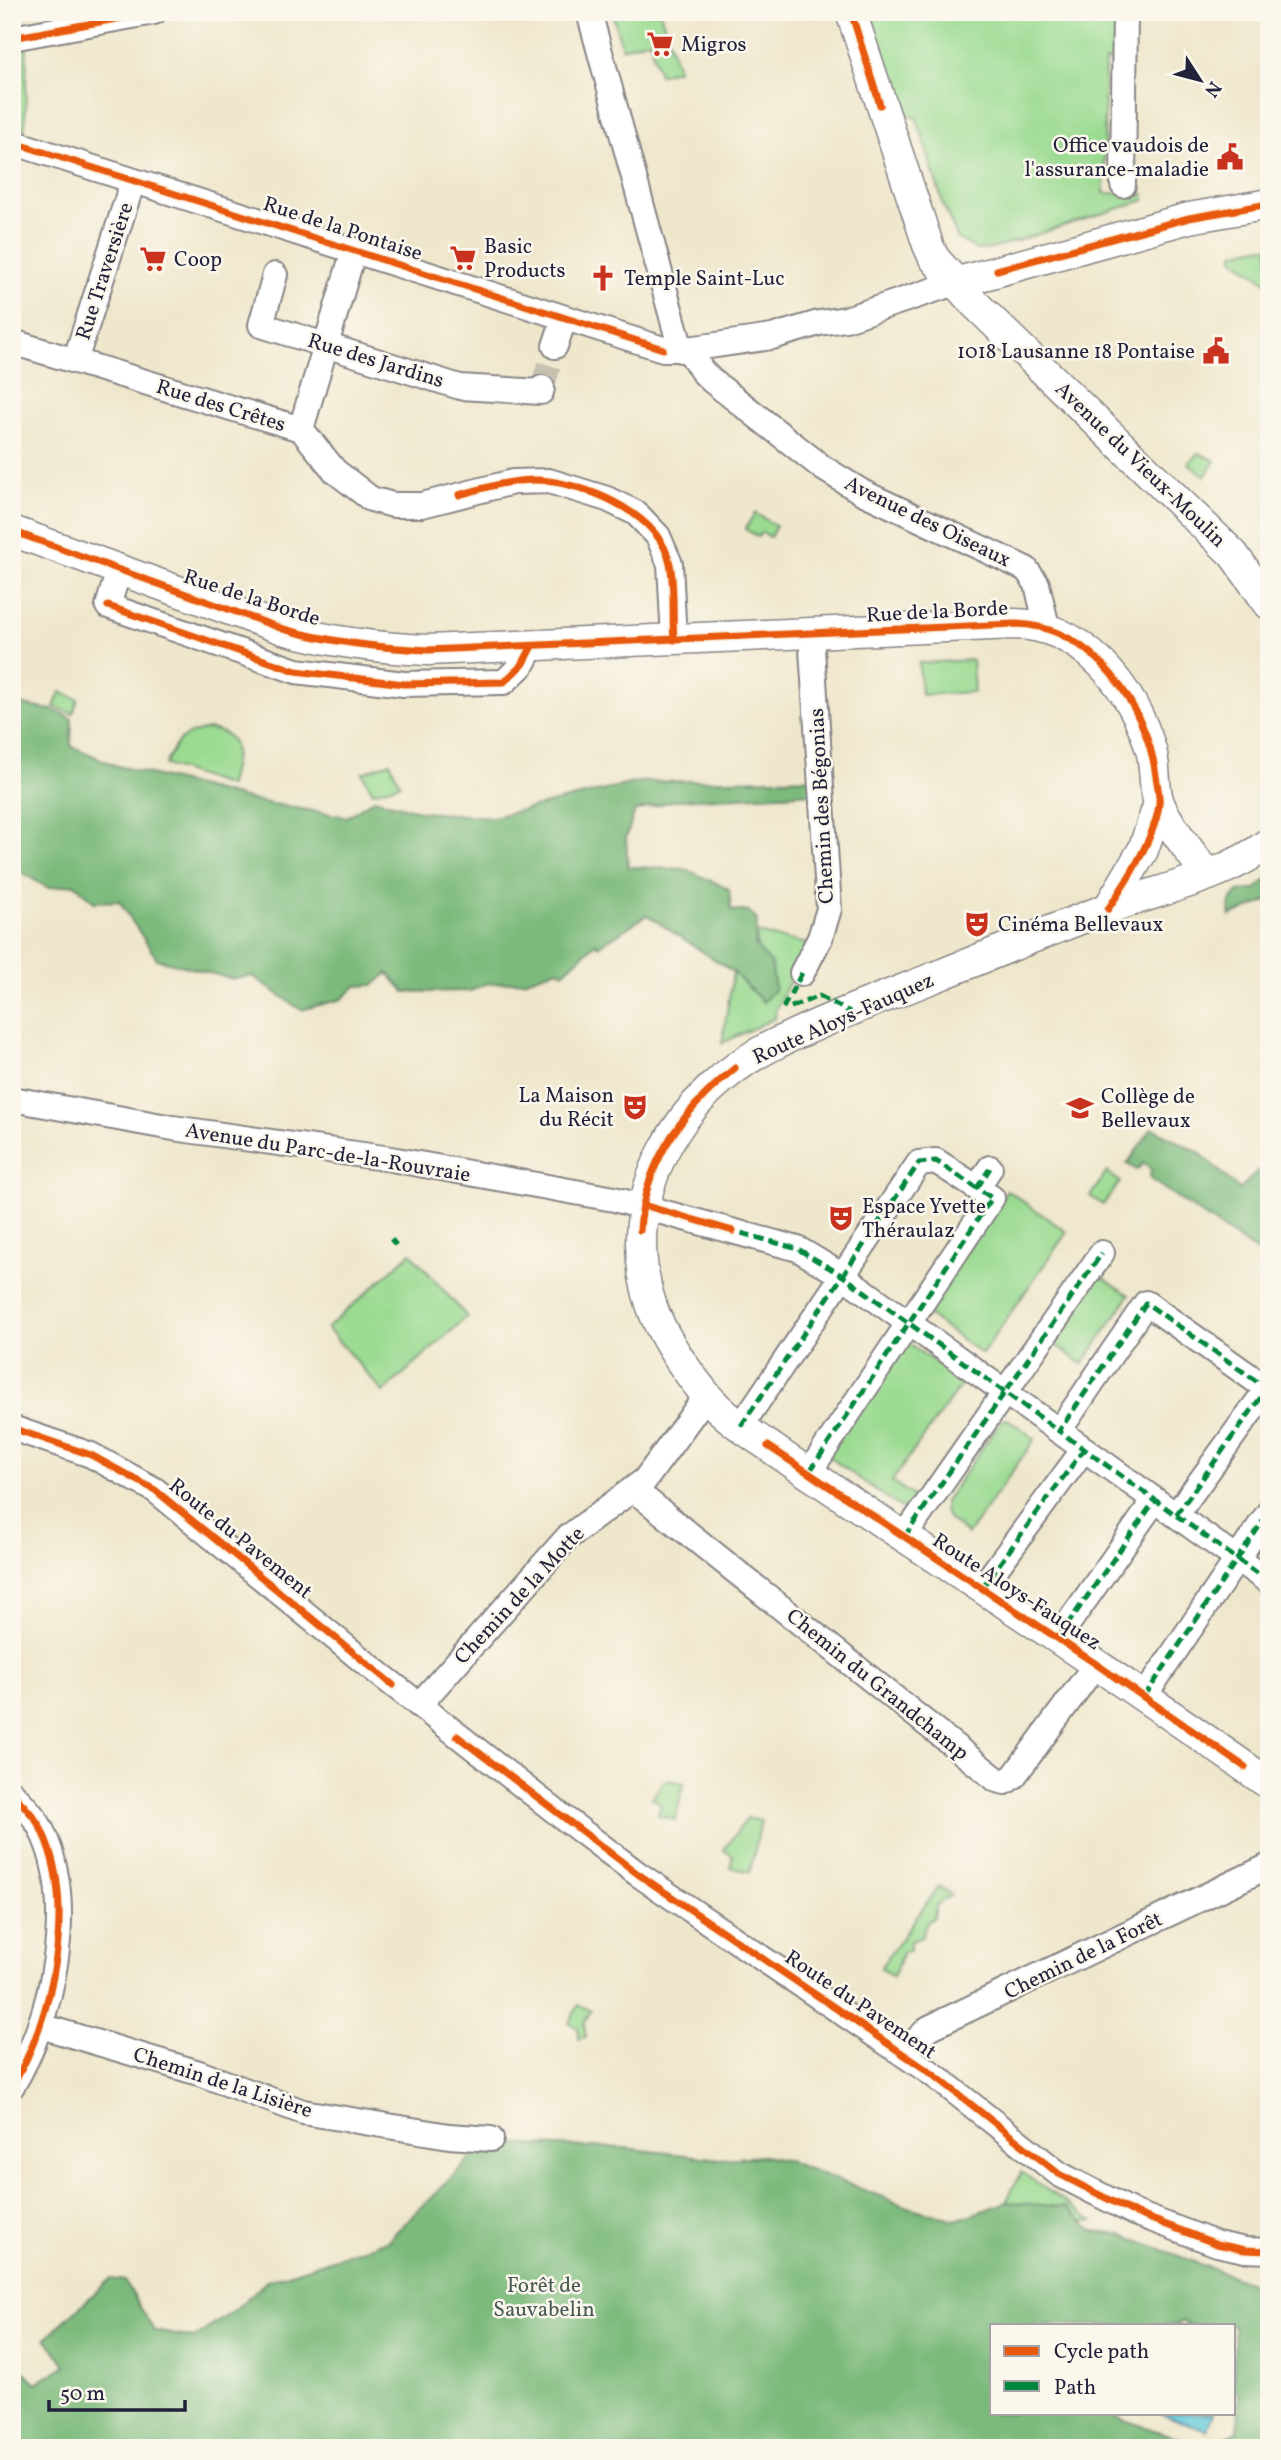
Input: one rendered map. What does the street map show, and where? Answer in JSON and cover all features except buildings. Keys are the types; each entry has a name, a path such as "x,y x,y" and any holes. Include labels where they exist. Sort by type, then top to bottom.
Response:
{"main road":[{"name":"Avenue du Vieux-Moulin","path":"850,12 934,258 955,283 1233,554 1269,604"},
{"path":"955,283 1224,210 1269,204"},
{"path":"1005,331 998,305 999,295 1018,264"},
{"name":"Rue de la Borde","path":"12,531 283,629 322,639 428,650 1014,624 1047,627 1088,652 1118,682 1138,713 1152,750 1160,803 1207,875"},
{"name":"Rue de la Borde","path":"1108,909 1143,850 1160,803"},
{"path":"1108,909 1207,875 1255,853 1269,843"},
{"name":"Route Aloys-Fauquez","path":"1108,909 899,991 752,1057 711,1087 681,1122 657,1162 643,1205 641,1239 650,1302 673,1350 706,1396 741,1426 808,1474 1058,1638 1269,1784"}],"street":[{"path":"12,38 154,12"},
{"path":"589,12 685,349"},
{"path":"1123,186 1125,12"},
{"name":"Rue de la Pontaise","path":"12,142 644,345 685,349 772,338 823,322 846,319 955,283"},
{"name":"Rue Traversière","path":"75,361 133,181"},
{"path":"301,429 354,250"},
{"name":"Rue des Jardins","path":"275,275 261,325 460,387 541,392 542,388"},
{"path":"555,346 564,319"},
{"name":"Rue des Crêtes","path":"12,342 301,429 345,482 371,499 393,505 422,505 513,482 549,481 607,499 636,513 658,536 670,564 674,640"},
{"name":"Avenue des Oiseaux","path":"685,349 702,371 823,468 862,492 1026,569 1037,584 1047,627"},
{"name":"Chemin des Bégonias","path":"802,973 820,938 829,909 811,634"},
{"name":"Avenue du Parc-de-la-Rouvraie","path":"12,1099 173,1128 391,1158 643,1205"},
{"path":"741,1426 919,1163 936,1161 983,1178 992,1198 808,1474"},
{"path":"643,1205 798,1249 843,1276 1269,1582"},
{"name":"Route Aloys-Fauquez","path":"904,1536 1102,1253"},
{"path":"1059,1431 1146,1303 1268,1390 1176,1515"},
{"name":"Chemin de la Motte","path":"419,1705 567,1538 589,1519 634,1490 659,1463 706,1396"},
{"name":"Route du Pavement","path":"12,1428 91,1455 155,1490 419,1705 638,1874 903,2053 1059,2174 1096,2195 1217,2244 1245,2250 1269,2251"},
{"name":"Route Aloys-Fauquez","path":"981,1589 1084,1449"},
{"name":"Chemin du Grandchamp","path":"634,1490 997,1780 1005,1782 1014,1776 1096,1664"},
{"name":"Route Aloys-Fauquez","path":"1058,1638 1154,1500"},
{"path":"1144,1697 1269,1512"},
{"path":"12,1793 42,1829 54,1866 57,1948 52,1987 41,2026 12,2086"},
{"name":"Chemin de la Forêt","path":"903,2053 929,2028 1269,1866"},
{"name":"Chemin de la Lisière","path":"41,2026 199,2073 303,2112 449,2136 491,2139"}],"green space":[{"name":"Migros","path":"612,12 660,12 678,69 659,75 649,40 622,48"},
{"path":"870,12 1120,12 1119,61 1105,61 1104,193 1144,194 1145,200 991,249 977,250 958,239 944,207 917,119 904,112 898,104"},
{"path":"27,48 25,131 12,127 12,50"},
{"path":"1269,247 1269,284 1234,259 1234,253"},
{"path":"1199,453 1215,461 1205,476 1188,463"},
{"path":"755,513 776,526 770,537 762,532 758,537 745,529"},
{"path":"972,660 974,692 921,695 919,663"},
{"path":"60,692 78,699 73,714 54,707"},
{"path":"12,701 57,711 72,719 71,746 114,765 256,801 347,817 374,799 423,812 493,817 638,782 817,778 817,793 676,800 635,811 626,838 628,867 685,869 729,889 731,910 749,912 757,920 755,946 771,963 775,989 763,1002 733,972 647,915 599,946 596,943 563,973 558,969 523,981 484,984 471,991 405,992 388,973 374,985 356,986 342,999 301,1010 252,976 232,979 157,959 119,901 94,902 75,884 48,888 12,867"},
{"path":"208,729 228,736 233,742 235,758 229,786 165,765 180,740"},
{"path":"390,762 400,784 373,792 362,773"},
{"path":"1269,878 1269,900 1230,916 1230,902 1238,892 1256,889"},
{"path":"756,933 808,944 776,1009 775,1018 722,1043 733,972 763,1002"},
{"path":"1152,1128 1200,1153 1240,1190 1257,1171 1269,1181 1269,1260 1150,1179 1151,1169 1143,1163 1137,1170 1127,1164"},
{"path":"1107,1172 1120,1182 1103,1205 1090,1196"},
{"path":"1007,1190 1067,1232 982,1354 922,1311"},
{"path":"411,1253 467,1317 383,1392 327,1328"},
{"path":"1094,1271 1129,1295 1083,1364 1047,1339"},
{"path":"906,1342 963,1382 892,1481 921,1502 911,1515 826,1455"},
{"path":"1008,1419 1035,1439 968,1534 947,1517 945,1501 1002,1420"},
{"path":"665,1780 684,1783 675,1820 658,1815 661,1804 652,1798"},
{"path":"747,1818 761,1821 750,1872 730,1867 733,1856 724,1850"},
{"path":"939,1886 951,1895 936,1906 934,1917 926,1923 922,1937 910,1941 910,1951 903,1952 893,1977 880,1968"},
{"path":"578,2005 591,2010 584,2024 586,2037 578,2039 578,2028 569,2023"},
{"name":"Forêt de Sauvabelin","path":"491,2144 624,2148 720,2159 764,2156 788,2161 911,2208 956,2220 1007,2202 1066,2207 1094,2231 1126,2236 1269,2290 1269,2448 12,2448 12,2361 37,2383 66,2365 46,2338 110,2279 125,2281 154,2331 194,2338 231,2313 267,2281 387,2241 482,2147"},
{"path":"1021,2172 1093,2221 1037,2220 1005,2204"}],"water":[{"path":"1161,2414 1213,2414 1207,2430"}],"tunnel":[{"path":"542,388 555,346"}],"marked path":[{"path":"802,973 784,1006 789,1008 819,996 850,1012"},
{"path":"741,1426 919,1163 936,1161 992,1198 808,1474"},
{"path":"977,1188 990,1168"},
{"path":"727,1229 798,1249 843,1276 1059,1431"},
{"path":"391,1239 396,1245"},
{"path":"904,1537 1102,1253"},
{"path":"1269,1390 1146,1303 1059,1431 1269,1582"},
{"path":"1176,1515 1267,1389"},
{"path":"981,1589 1084,1449"},
{"path":"1058,1638 1155,1500"},
{"path":"1144,1697 1269,1512"}],"cycle path":[{"path":"12,38 154,12"},
{"path":"851,12 880,105"},
{"path":"12,142 663,349"},
{"path":"997,270 1189,218 1269,204"},
{"path":"459,495 503,484 537,480 585,490 623,507 653,531 664,547 672,573 674,640"},
{"path":"12,531 283,629 337,641 391,648 428,650 1014,624 1042,628 1068,638 1091,654 1111,674 1128,697 1151,749 1159,793 1157,815 1140,858 1108,909"},
{"path":"108,606 296,671 404,684 504,682 522,665 532,646"},
{"path":"640,1230 649,1182 670,1139 699,1101 735,1068"},
{"path":"643,1205 733,1231"},
{"path":"12,1428 91,1455 155,1490 393,1685"},
{"path":"768,1446 1096,1664 1245,1767"},
{"path":"457,1736 638,1874 934,2075 1059,2174 1135,2213 1217,2244 1245,2250 1269,2251"},
{"path":"12,1793 29,1811 42,1831 52,1860 58,1893 59,1927 49,1995 39,2028 12,2086"}],"place":[{"name":"Migros","path":"660,44"},
{"name":"Office vaudois de l'assurance-maladie","path":"1230,157"},
{"name":"Basic Products","path":"463,258"},
{"name":"Coop","path":"153,259"},
{"name":"Temple Saint-Luc","path":"603,278"},
{"name":"1018 Lausanne 18 Pontaise","path":"1216,351"},
{"name":"Cinéma Bellevaux","path":"977,924"},
{"name":"La Maison du Récit","path":"635,1107"},
{"name":"Collège de Bellevaux","path":"1080,1108"},
{"name":"Espace Yvette Théraulaz","path":"841,1218"}]}
